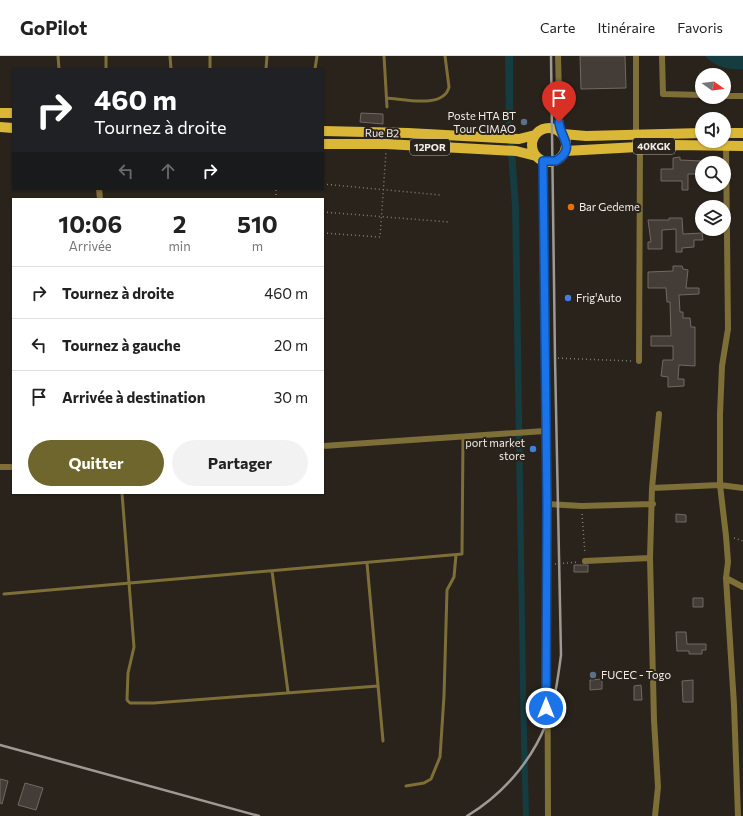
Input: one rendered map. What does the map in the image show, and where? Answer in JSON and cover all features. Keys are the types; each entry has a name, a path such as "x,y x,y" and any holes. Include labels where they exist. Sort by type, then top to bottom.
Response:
{"main road":[{"path":"0,113 12,114"},
{"path":"0,127 12,128"},
{"name":"40KGK","path":"535,135 547,128 561,133 636,135 695,133"},
{"name":"Rue B2","path":"324,131 519,139 535,135"},
{"path":"561,133 566,142 566,151"},
{"path":"731,133 743,133"},
{"path":"535,135 532,143 539,159"},
{"name":"Rue B2","path":"324,144 386,144 516,151 539,159"},
{"name":"40KGK","path":"731,145 743,146"},
{"name":"40KGK","path":"539,159 556,161 566,151 695,146"}],"street":[{"path":"558,56 561,133"},
{"path":"636,56 636,135"},
{"path":"662,56 663,94 695,95"},
{"path":"731,96 743,96"},
{"path":"639,362 640,147"},
{"path":"726,148 728,329 722,366 720,407 720,485 728,562 726,578 734,705 738,816"},
{"path":"539,159 546,358 545,431 547,504 548,816"},
{"path":"656,816 658,787 654,720 650,558 653,504 652,488 658,414"},
{"path":"324,446 545,431"},
{"path":"0,468 12,467"},
{"path":"652,488 720,485 743,488"},
{"path":"547,504 582,506 653,504"},
{"path":"585,561 650,558"},
{"path":"726,578 743,587"}],"lane":[{"path":"58,56 59,68"},
{"path":"106,56 106,68"},
{"path":"170,56 171,68"},
{"path":"210,56 210,68"},
{"path":"266,68 267,56"},
{"path":"315,68 317,56"},
{"path":"384,56 387,107"},
{"path":"386,98 433,101 442,98 448,91 449,87 446,56"},
{"path":"4,594 367,563 456,555 463,553 463,437"},
{"path":"122,494 134,647 128,673 127,700 130,703 154,703 378,686"},
{"path":"406,786 424,783 431,779 440,757 444,696 447,590 454,577 456,555"},
{"path":"367,563 384,741"},
{"path":"272,571 288,692"}],"path":[{"path":"324,233 380,237 386,144"},
{"path":"324,184 440,195"},
{"path":"324,212 449,222"},
{"path":"546,358 639,362"},
{"path":"547,564 585,561 582,506"},
{"path":"726,536 743,540"}],"water":[{"path":"505,56 513,56 513,125 519,207 529,816 523,816 512,207 506,125"},
{"path":"705,56 743,56 743,69 722,67 713,63"}],"building":[{"path":"580,56 625,56 626,88 581,89"},
{"path":"361,113 383,114 383,124 360,122"},
{"path":"680,157 680,160 695,161 695,174 688,174 688,190 682,190 682,181 661,181 661,169 673,169 673,158"},
{"path":"669,218 682,218 683,234 695,233 695,236 702,236 703,240 694,240 694,247 682,248 682,252 676,252 676,229 662,230 662,249 648,249 648,242 651,242 648,220 669,220"},
{"path":"673,266 682,266 683,269 688,270 686,288 699,288 699,294 679,295 680,312 683,312 683,318 690,318 691,327 695,327 695,366 679,365 678,379 684,379 684,386 668,387 668,377 661,376 663,360 673,360 673,346 651,346 651,336 671,336 670,302 667,302 666,288 648,288 648,272 673,271"},
{"path":"676,514 686,515 686,522 676,522"},
{"path":"574,565 588,565 588,572 574,572"},
{"path":"693,598 703,598 703,607 693,607"},
{"path":"676,632 686,632 687,644 706,644 706,650 702,650 702,654 689,654 689,651 677,651"},
{"path":"602,679 602,689 590,690 590,680"},
{"path":"693,680 693,702 683,702 682,681"},
{"path":"641,685 642,700 634,700 634,686"},
{"path":"0,779 8,781 2,804 0,803"},
{"path":"25,783 43,788 36,810 18,805"}],"railway":[{"path":"467,816 480,808 503,788 524,764 540,738 552,707 561,655 551,56"},
{"path":"0,745 259,816"}],"place":[{"name":"Poste HTA BT Tour CIMAO","path":"524,122"},
{"name":"Bar Gedeme","path":"571,207"},
{"name":"Frig'Auto","path":"568,298"},
{"name":"port market store","path":"533,449"},
{"name":"FUCEC - Togo","path":"593,675"}],"route":[{"path":"546,708 546,278 543,161 556,161 560,159 566,151 566,142 560,131 559,122"}]}
